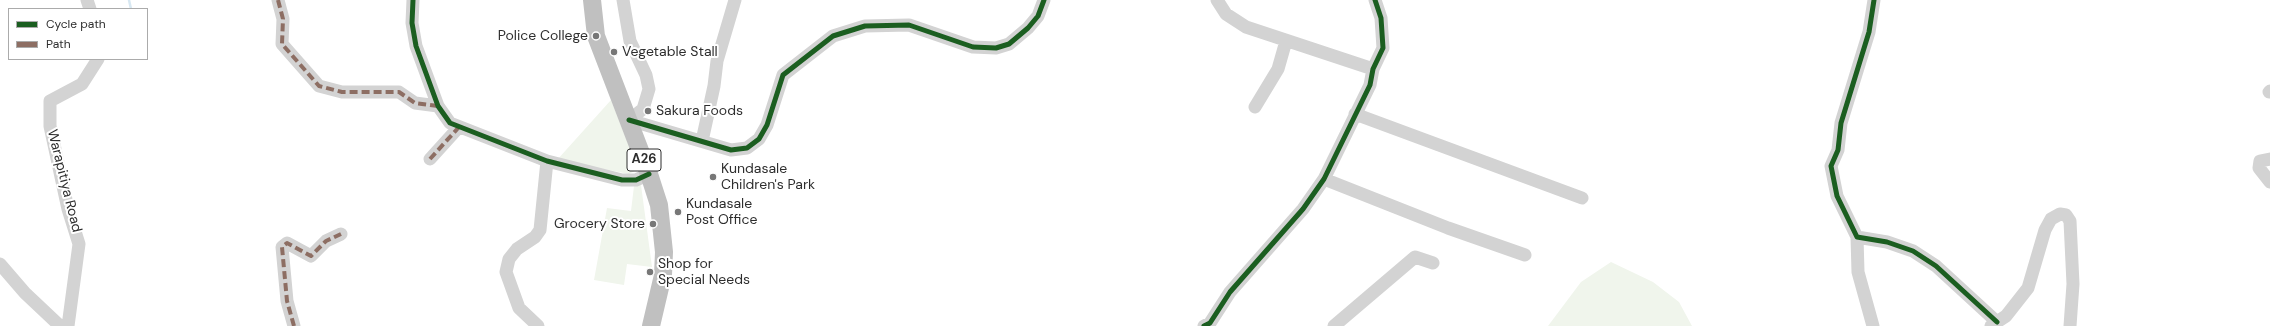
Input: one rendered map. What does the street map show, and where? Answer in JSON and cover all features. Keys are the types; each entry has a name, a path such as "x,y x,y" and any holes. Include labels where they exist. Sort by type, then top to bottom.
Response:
{"highway":[{"name":"A26","path":"592,0 596,36 629,120 659,205 664,252 663,275 651,326"}],"street":[{"path":"278,0 283,19 282,44 319,86 342,92 399,92 415,103 438,106"},
{"path":"413,0 412,23 416,46 438,106 450,123 547,161 622,180 636,180 649,174"},
{"path":"623,0 630,41 646,75 649,89 643,109 629,120"},
{"path":"702,141 714,86 717,61 735,0"},
{"path":"629,120 731,150 747,148 759,139 767,125 782,75 833,36 865,26 909,25 973,47 996,48 1009,44 1028,28 1038,16 1044,0"},
{"path":"1217,0 1226,14 1246,27 1372,69"},
{"path":"1204,326 1210,323 1230,292 1303,209 1324,179 1370,85 1372,69 1383,48 1381,18 1375,0"},
{"path":"1872,326 1858,272 1857,237 1837,196 1831,166 1838,150 1840,123 1869,32 1874,0"},
{"path":"1255,107 1278,70 1286,41"},
{"name":"Warapitiya Road","path":"68,326 79,244 68,209 50,126 50,101 82,84 97,60"},
{"path":"1355,114 1582,198"},
{"path":"430,159 459,127"},
{"path":"2270,159 2260,161 2259,168 2270,182"},
{"path":"538,326 519,308 506,272 509,259 517,249 535,237 540,230 547,161"},
{"path":"1324,179 1448,228 1525,255"},
{"path":"1857,237 1887,242 1918,255 1936,266 1994,324 2006,316 2028,288 2045,230 2051,219 2060,214 2066,215 2070,221 2073,284 2070,326"},
{"path":"294,326 287,301 282,247 287,244 312,256 326,241 341,234"},
{"path":"1334,326 1415,257 1433,263"},
{"path":"0,264 25,293 60,326"}],"shaded area":[{"path":"611,100 638,169 629,174 557,160"},
{"path":"641,185 652,267 627,264 624,285 594,280 607,208 631,211 634,186"},
{"path":"1611,262 1653,282 1679,302 1692,326 1548,326 1581,282"}],"waterway":[{"path":"129,0 131,8"}],"marked path":[{"path":"278,0 283,19 282,44 319,86 342,92 399,92 415,103 438,106"},
{"path":"430,159 459,127"},
{"path":"294,326 287,301 282,247 287,243 311,256 326,241 341,234"}],"cycle path":[{"path":"413,0 412,23 416,46 438,106 450,123 547,161 622,180 636,180 649,174"},
{"path":"629,120 731,150 747,148 759,139 767,125 783,75 833,36 865,26 909,25 973,47 996,48 1009,44 1028,28 1038,16 1044,0"},
{"path":"1204,326 1210,323 1230,292 1303,209 1324,179 1370,85 1373,69 1383,48 1381,18 1375,0"},
{"path":"1874,0 1869,32 1841,123 1838,150 1831,166 1837,196 1857,237 1887,242 1913,251 1936,266 1997,322"}],"place":[{"name":"Police College","path":"596,36"},
{"name":"Vegetable Stall","path":"614,52"},
{"name":"Sakura Foods","path":"648,111"},
{"name":"Kundasale Children's Park","path":"713,177"},
{"name":"Kundasale Post Office","path":"678,212"},
{"name":"Grocery Store","path":"653,224"},
{"name":"Shop for Special Needs","path":"650,272"}]}
